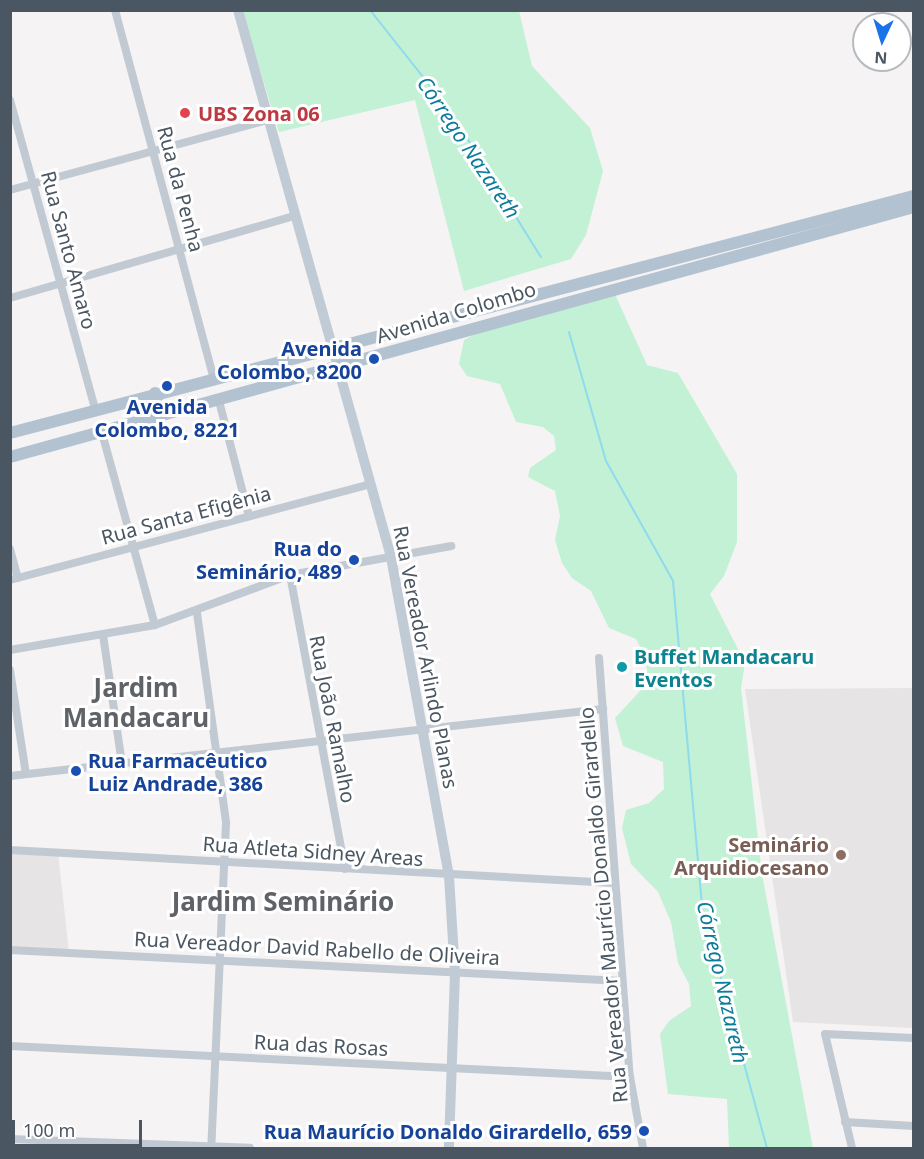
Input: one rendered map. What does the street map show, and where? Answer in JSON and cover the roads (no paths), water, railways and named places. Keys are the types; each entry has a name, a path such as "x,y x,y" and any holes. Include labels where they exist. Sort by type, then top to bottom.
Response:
{"main road":[{"name":"Avenida Colombo","path":"10,433 329,346 914,196"},
{"name":"Avenida Colombo","path":"10,457 335,369 575,297 914,207"},
{"path":"155,393 161,416"}],"street":[{"name":"Rua da Penha","path":"115,10 213,377"},
{"name":"Rua Vereador Arlindo Planas","path":"238,10 335,369 391,557 449,876 455,973 449,1149"},
{"name":"Rua Santo Amaro","path":"10,100 95,410"},
{"path":"10,190 268,120"},
{"path":"10,298 180,252 294,216"},
{"path":"219,401 249,516"},
{"path":"102,433 155,625"},
{"name":"Rua Santa Efigênia","path":"14,579 134,545 370,484"},
{"path":"10,650 155,625 196,613 246,588 290,575 451,546"},
{"path":"10,549 14,579"},
{"name":"Rua João Ramalho","path":"290,575 345,869"},
{"path":"196,613 218,754 226,861 212,1148"},
{"path":"103,635 122,763"},
{"name":"Rua Vereador Maurício Donaldo Girardello","path":"600,658 613,883 630,1077 643,1149"},
{"path":"10,670 27,774"},
{"path":"10,776 320,744 603,709"},
{"name":"Rua Atleta Sidney Areas","path":"10,850 449,876 613,883"},
{"name":"Rua Vereador David Rabello de Oliveira","path":"10,950 222,958 622,981"},
{"path":"852,1149 825,1034 914,1038"},
{"name":"Rua das Rosas","path":"10,1046 217,1055 453,1070 630,1077"},
{"path":"845,1122 914,1126"},
{"path":"10,1139 250,1149"}],"waterway":[{"name":"Córrego Nazareth","path":"370,10 450,111 541,257"},
{"name":"Córrego Nazareth","path":"569,332 606,461 673,581 702,909 767,1148"}],"place":[{"name":"UBS Zona 06","path":"185,113"},
{"name":"Avenida Colombo, 8200","path":"374,359"},
{"name":"Avenida Colombo, 8221","path":"167,386"},
{"name":"Rua do Seminário, 489","path":"354,560"},
{"name":"Buffet Mandacaru Eventos","path":"622,667"},
{"name":"Rua Farmacêutico Luiz Andrade, 386","path":"76,771"},
{"name":"Seminário Arquidiocesano","path":"841,855"},
{"name":"Rua Maurício Donaldo Girardello, 659","path":"644,1131"}],"district":[{"name":"Jardim Mandacaru","path":"136,703"},
{"name":"Jardim Seminário","path":"283,902"}]}
